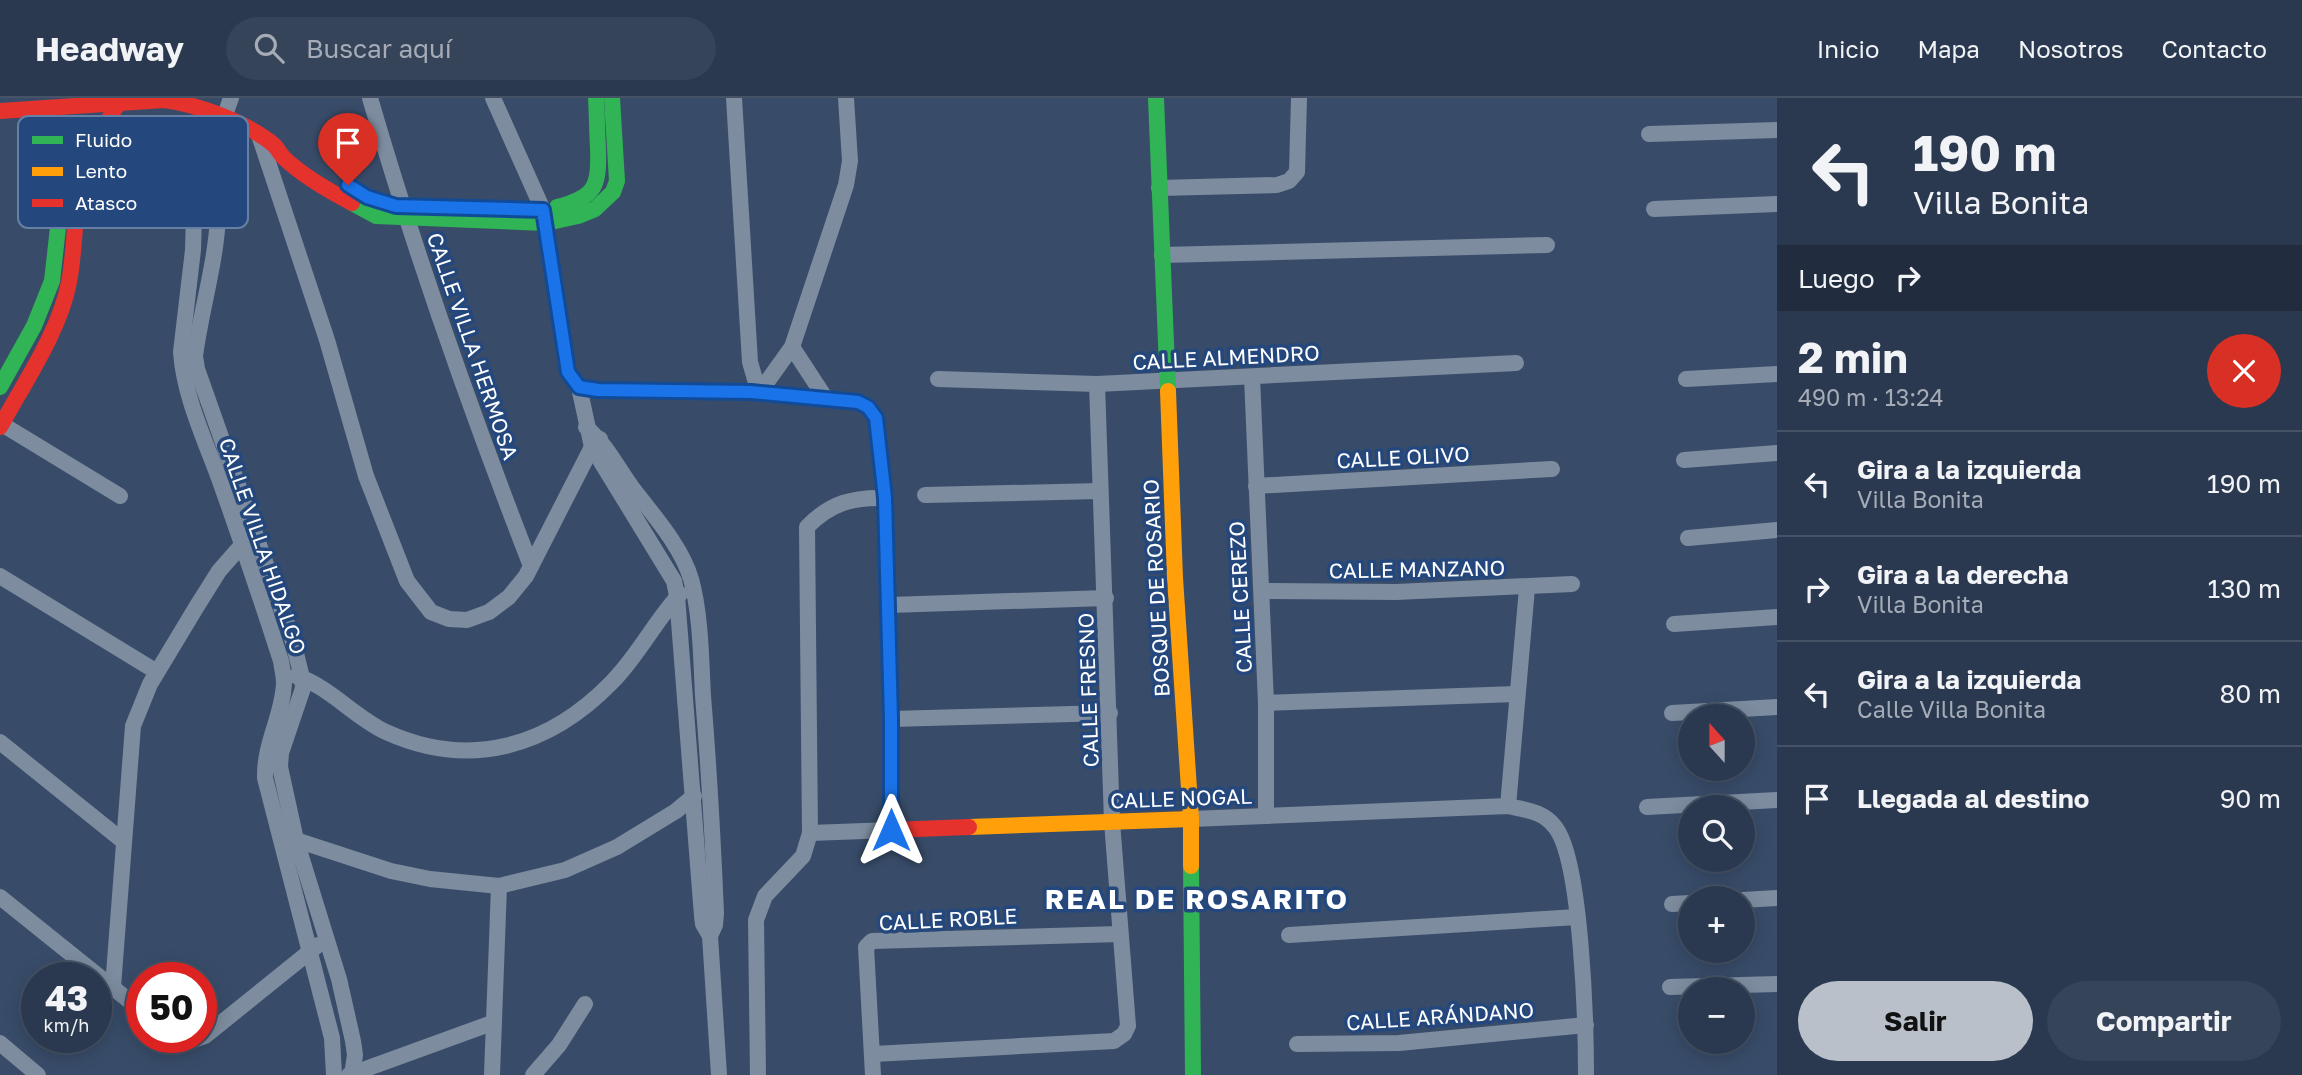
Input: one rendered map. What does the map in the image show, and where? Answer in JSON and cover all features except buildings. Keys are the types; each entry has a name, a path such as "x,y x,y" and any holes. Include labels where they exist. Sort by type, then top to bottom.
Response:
{"main road":[{"path":"545,216 584,197 595,187 600,166 596,98"},
{"path":"248,130 275,146 291,149 367,197 405,212 578,216 594,209 613,192 617,181 612,98"},
{"name":"BOSQUE DE ROSARIO","path":"1156,98 1175,578 1191,819 1194,1075"},
{"path":"0,111 164,100 181,102 220,116"},
{"path":"102,116 118,101"},
{"path":"545,216 568,372 579,387 598,390 759,393 858,402 868,407 876,418 885,498 889,605 891,830"},
{"path":"0,387 34,326 52,281 58,228"},
{"path":"1,425 61,309 69,283 75,228"},
{"name":"CALLE NOGAL","path":"891,830 1191,819"}],"street":[{"name":"CALLE VILLA HIDALGO","path":"223,116 231,98"},
{"name":"CALLE VILLA HERMOSA","path":"370,98 405,212 483,442 531,566"},
{"path":"494,98 545,216"},
{"path":"734,98 750,362 759,393"},
{"path":"759,393 792,347 846,186 850,161 846,98"},
{"path":"1159,188 1277,185 1289,181 1297,172 1299,98"},
{"path":"1649,134 1777,130"},
{"path":"259,135 327,340 366,476 407,581 431,612 449,619 467,620 489,612 509,597 531,566 596,443"},
{"path":"1654,209 1777,204"},
{"name":"CALLE VILLA HIDALGO","path":"194,228 181,352 182,367 189,394 293,641 302,678 301,699 281,752 280,767 296,840 339,979 355,1055 351,1075"},
{"name":"CALLE VILLA HIDALGO","path":"216,228 195,356 281,661 283,697 270,736 265,778 332,1038 334,1075"},
{"path":"1162,254 1548,245"},
{"path":"792,347 827,399"},
{"name":"CALLE ALMENDRO","path":"938,379 1097,384 1516,363"},
{"path":"1686,379 1777,374"},
{"name":"CALLE CEREZO","path":"1252,377 1266,703 1266,816"},
{"name":"CALLE FRESNO","path":"874,1054 1114,1041 1124,1034 1128,1026 1112,822 1097,384"},
{"path":"579,387 586,427 672,578 677,596 702,916 710,936"},
{"path":"1,425 120,496"},
{"path":"596,443 673,545 692,583 700,642 710,793 716,913 710,936 719,1075"},
{"path":"1684,460 1777,453"},
{"name":"CALLE OLIVO","path":"1256,486 1552,470"},
{"path":"925,495 1100,491"},
{"path":"758,1075 756,920 765,896 803,856 810,833 807,527 820,514 840,504 861,497 885,498"},
{"path":"1688,538 1777,530"},
{"path":"113,987 133,726 157,672 219,571 248,537"},
{"path":"0,576 157,672"},
{"path":"283,673 302,678 384,731 425,747 450,751 489,749 523,741 560,726 582,709 613,681 677,596 692,583"},
{"name":"CALLE MANZANO","path":"1262,591 1396,592 1572,584"},
{"path":"1508,806 1527,588"},
{"path":"889,605 1106,598"},
{"path":"1674,624 1777,617"},
{"path":"1266,703 1516,694"},
{"path":"1672,713 1777,707"},
{"path":"891,719 1110,713"},
{"path":"0,742 123,841"},
{"path":"296,840 391,871 430,879 499,886 565,870 617,847 676,811 694,796"},
{"path":"1647,807 1777,800"},
{"name":"CALLE NOGAL","path":"1191,819 1508,806 1537,812 1555,826 1566,845 1577,916 1586,1025 1586,1075"},
{"name":"CALLE NOGAL","path":"810,833 891,830"},
{"path":"492,1075 499,886"},
{"path":"0,897 126,998"},
{"path":"1755,899 1777,898"},
{"path":"1672,904 1678,904"},
{"path":"1289,935 1577,916"},
{"name":"CALLE ROBLE","path":"873,1075 874,1054 866,947 872,941 1120,934"},
{"path":"217,1027 310,949 327,940"},
{"path":"1670,987 1777,984"},
{"path":"533,1075 559,1045 585,1004"},
{"path":"351,1075 492,1023"},
{"name":"CALLE ARÁNDANO","path":"1297,1044 1399,1043 1586,1025"},
{"path":"0,1043 37,1075"}],"traffic: fast":[{"path":"557,207 588,194 596,180 596,98"},
{"path":"352,203 376,216 546,223 578,216 595,209 613,192 617,181 612,98"},
{"path":"1156,98 1168,391"},
{"path":"0,387 34,326 52,281 58,228"},
{"path":"1191,866 1193,1075"}],"traffic: slow":[{"path":"543,210 568,372 579,387 598,390 751,392 841,400"},
{"path":"1168,391 1175,578 1191,819 1191,866"},
{"path":"969,827 1191,819"}],"traffic: jam":[{"path":"0,111 164,100 222,116"},
{"path":"110,116 118,104"},
{"path":"248,128 274,145 299,171 352,203"},
{"path":"0,427 58,319 69,282 75,228"},
{"path":"841,400 858,402 868,407 876,418 885,498 891,830 969,827"}],"district":[{"name":"REAL DE ROSARITO","path":"1197,898"}],"route":[{"path":"348,185 367,197 396,206 543,210 568,372 579,387 598,390 751,392 858,402 868,407 876,418 885,498 891,830"}]}
